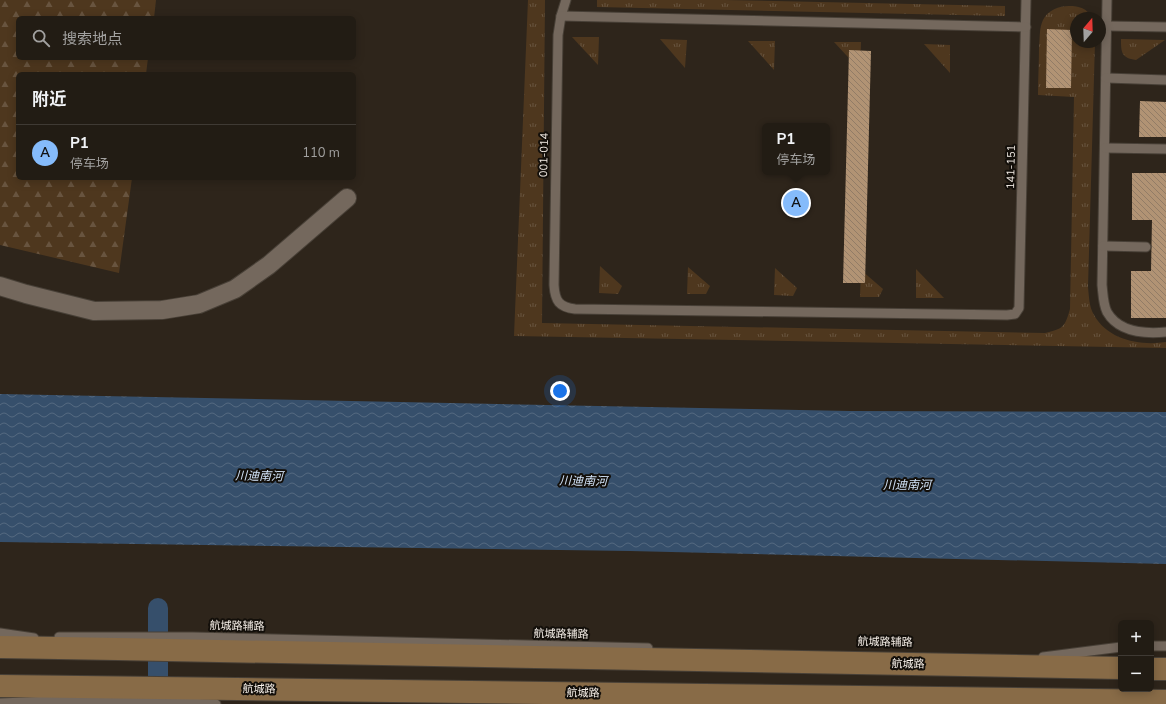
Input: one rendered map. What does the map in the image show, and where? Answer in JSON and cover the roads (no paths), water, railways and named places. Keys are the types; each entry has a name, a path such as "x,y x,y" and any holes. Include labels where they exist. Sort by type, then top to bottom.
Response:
{"main road":[{"name":"航城路","path":"0,647 116,643 193,644 1118,668"},
{"path":"1154,669 1166,669"},
{"name":"航城路","path":"0,686 118,695 1166,701"}],"street":[{"path":"0,286 94,311 162,310 199,304 235,289 269,265 347,198"}],"lane":[{"name":"001-014","path":"566,0 558,35 555,294 557,300 562,305 568,308 1007,316 1015,314 1019,308"},
{"name":"141-151","path":"1019,308 1026,0"},
{"path":"1107,0 1102,285 1104,301 1107,311 1122,327 1145,333 1166,332"},
{"path":"562,16 1026,27"},
{"path":"1107,26 1166,26"},
{"path":"1106,78 1166,80"},
{"path":"1105,148 1166,149"},
{"path":"1103,246 1146,247"},
{"path":"0,633 31,638 50,637 116,643"},
{"name":"航城路辅路","path":"193,644 660,648"},
{"path":"1154,646 1166,646"},
{"path":"1036,657 1118,647"},
{"path":"0,703 76,700 118,695"},
{"path":"197,696 216,704"}],"water":[{"name":"川迪南河","path":"0,394 850,411 1166,412 1166,564 630,551 0,542"}],"waterway":[{"path":"158,608 158,704"}],"place":[{"name":"P1","path":"796,203"}]}
